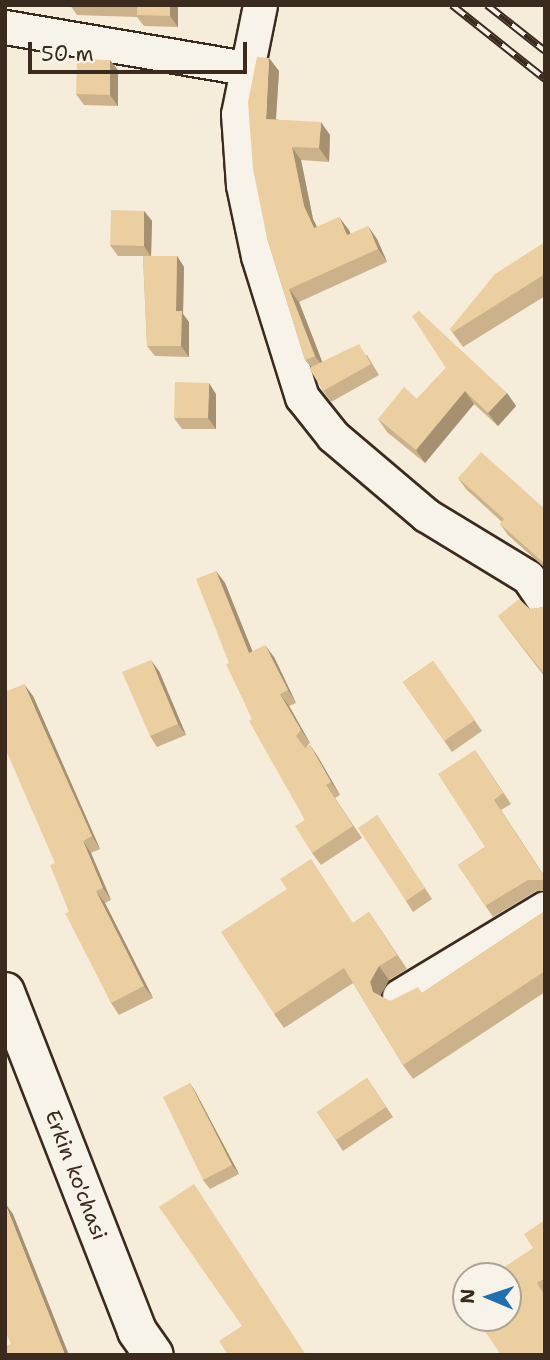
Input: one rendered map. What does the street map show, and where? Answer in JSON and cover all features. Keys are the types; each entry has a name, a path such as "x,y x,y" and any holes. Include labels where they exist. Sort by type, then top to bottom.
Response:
{"main road":[{"name":"Erkin ko'chasi","path":"5,992 136,1331 153,1355"}],"street":[{"path":"260,5 245,68 238,114 243,186 258,256 302,397 333,436 426,515 528,577 545,602"},
{"path":"5,27 245,68"},
{"path":"399,996 545,908"}],"building":[{"path":"113,5 170,5 170,16 137,15 137,6"},
{"path":"257,57 269,58 266,119 321,122 319,148 292,147 304,206 314,228 339,217 347,235 368,226 378,249 289,289 315,356 305,360 267,238 253,169 248,102"},
{"path":"77,59 110,60 110,95 76,94"},
{"path":"111,210 144,211 144,246 110,245"},
{"path":"545,242 545,274 453,332 450,329 495,274"},
{"path":"143,256 177,256 176,311 182,311 181,346 147,346"},
{"path":"419,311 507,393 488,413 465,391 416,450 378,419 404,387 417,399 446,368 412,316"},
{"path":"359,344 371,364 323,391 309,368"},
{"path":"175,382 209,383 208,418 174,418"},
{"path":"481,452 545,509 545,564 500,524 504,519 458,478"},
{"path":"216,571 249,653 265,645 288,690 280,694 301,730 296,736 305,748 310,745 331,782 326,785 353,826 312,853 295,826 305,820 249,721 252,719 226,664 229,663 196,579"},
{"path":"519,599 530,609 545,607 545,675 498,616"},
{"path":"151,660 178,724 150,736 122,672"},
{"path":"433,661 475,720 444,741 403,682"},
{"path":"24,684 92,836 83,841 103,888 96,891 144,986 111,1003 65,913 69,912 50,865 55,863 5,748 5,692"},
{"path":"475,750 503,793 494,800 545,878 528,880 485,906 458,865 485,847 438,774"},
{"path":"377,815 425,888 406,901 358,828"},
{"path":"311,859 353,923 369,912 397,955 379,966 370,982 373,992 390,1001 418,987 422,993 545,911 545,971 403,1065 344,968 274,1014 221,932 287,889 280,879"},
{"path":"367,1078 386,1107 336,1140 317,1112"},
{"path":"190,1083 232,1165 203,1180 163,1097"},
{"path":"194,1184 306,1355 228,1355 219,1341 242,1326 159,1207"},
{"path":"5,1203 65,1355 5,1355 5,1346 11,1344 5,1331"},
{"path":"545,1220 545,1278 537,1283 545,1296 545,1355 501,1355 485,1332 522,1332 522,1262 512,1262 533,1248 524,1234"}],"railway":[{"path":"452,5 545,79"},
{"path":"487,5 545,51"}]}
